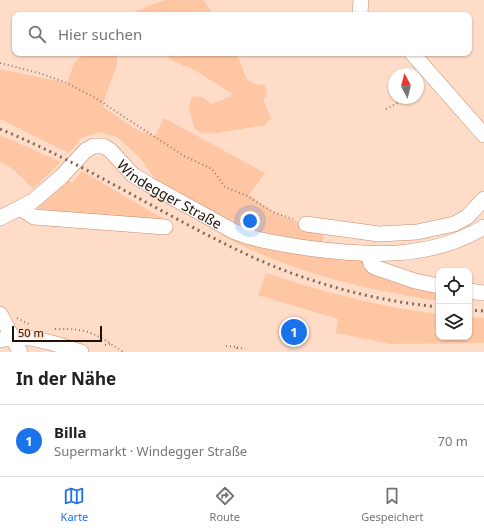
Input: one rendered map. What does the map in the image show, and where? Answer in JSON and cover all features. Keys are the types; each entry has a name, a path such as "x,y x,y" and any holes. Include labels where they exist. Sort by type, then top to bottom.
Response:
{"street":[{"path":"415,56 484,136"},
{"name":"Windegger Straße","path":"0,218 33,201 61,177 86,150 94,146 103,146 110,150 134,175 148,184 217,223 248,237 309,248 369,255 421,250 447,245 469,236 484,227"},
{"path":"306,224 379,234 417,232 454,224 467,217 484,198"},
{"path":"20,208 34,217 165,227"},
{"path":"369,255 371,264 374,267 415,281 436,285"},
{"path":"472,291 484,293"},
{"path":"0,346 6,338 5,316"},
{"path":"6,338 26,337 61,339 81,352"},
{"path":"6,338 20,352 34,346 61,339"}],"path":[{"path":"0,63 42,74 67,83 97,99 184,156 212,169 225,187 247,196 273,212 306,224"},
{"path":"386,109 396,104"},
{"path":"5,316 33,326"},
{"path":"49,329 85,330 99,335 124,352"},
{"path":"61,339 63,329"},
{"path":"104,345 111,344"},
{"path":"226,346 245,349"},
{"path":"237,352 238,347"}],"shaded area":[{"path":"165,0 204,0 211,12 136,12"},
{"path":"81,56 117,56 117,64 102,106 135,129 155,136 164,118 265,173 249,195 273,212 324,233 322,243 266,236 219,215 154,178 140,158 117,137 99,132 81,138 69,153 0,119 0,69 67,83 74,63"},
{"path":"167,56 237,56 247,79 257,84 265,85 267,95 263,100 271,118 265,125 217,133 201,133 194,128 189,107 192,96 202,97 211,104 230,97 232,94 193,69 172,61"},
{"path":"0,135 61,162 33,189 14,170 0,162"},
{"path":"82,171 169,222 37,211 39,205 69,181 72,183"},
{"path":"219,234 244,242 367,261 436,288 436,300 354,285 299,269"},
{"path":"266,273 351,298 436,314 436,340 472,340 472,317 484,318 484,343 391,344 336,333 338,319 258,295"}],"railway":[{"path":"0,129 66,159 194,228 259,260 281,269 347,291 393,301 436,307"},
{"path":"472,310 484,311"}],"place":[{"name":"Billa","path":"294,332"}]}
